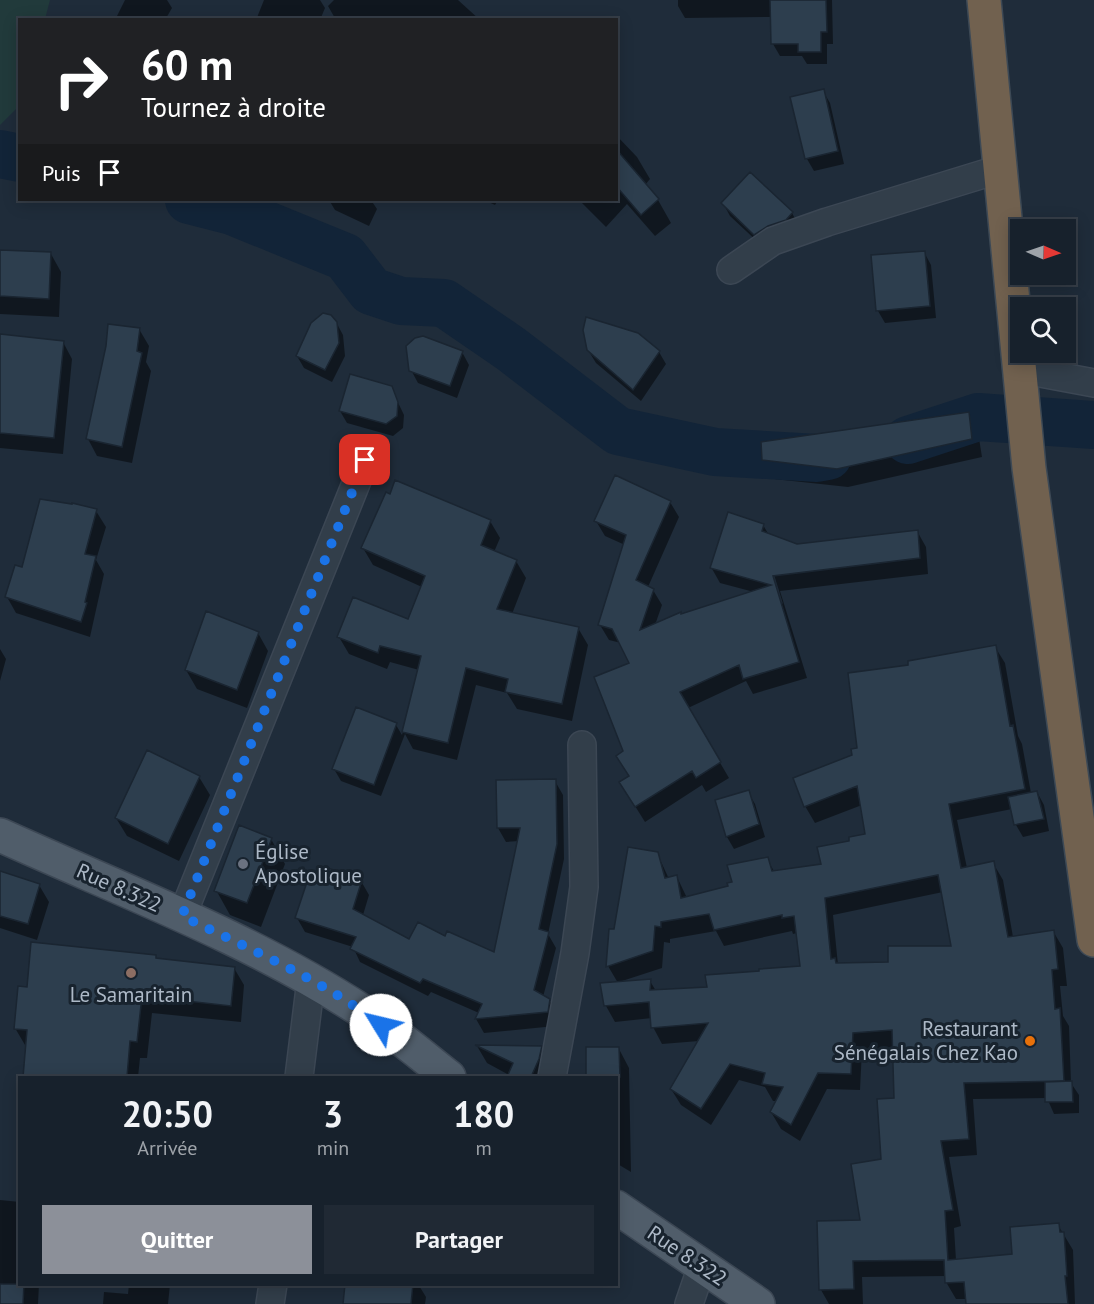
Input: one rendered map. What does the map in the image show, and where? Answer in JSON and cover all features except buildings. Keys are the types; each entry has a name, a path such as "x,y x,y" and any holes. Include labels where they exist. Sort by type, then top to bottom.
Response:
{"highway":[{"path":"984,0 1030,480 1094,940"}],"main road":[{"name":"Rue 8.322","path":"0,835 182,916 311,980 363,1011 448,1076"},
{"name":"Rue 8.322","path":"618,1208 758,1304"}],"street":[{"path":"731,270 773,241 1000,169"},
{"path":"1019,369 1094,383"},
{"path":"182,916 365,460"},
{"path":"552,1076 575,953 584,887 582,745"},
{"path":"299,1076 311,980"},
{"path":"689,1304 702,1266"},
{"path":"270,1304 273,1286"}],"green space":[{"path":"0,0 50,0 45,18 18,18 18,107 0,125"}],"waterway":[{"path":"0,154 18,158"},
{"path":"193,201 232,211 345,257 371,291 401,301 444,303 511,349 618,431 715,452 817,458 828,456"},
{"path":"908,440 978,417 1094,425"}],"place":[{"name":"Église Apostolique","path":"243,864"},
{"name":"Le Samaritain","path":"131,973"},
{"name":"Restaurant Sénégalais Chez Kao","path":"1030,1041"}],"route":[{"path":"365,460 182,916 311,980 363,1011 381,1025"}]}
